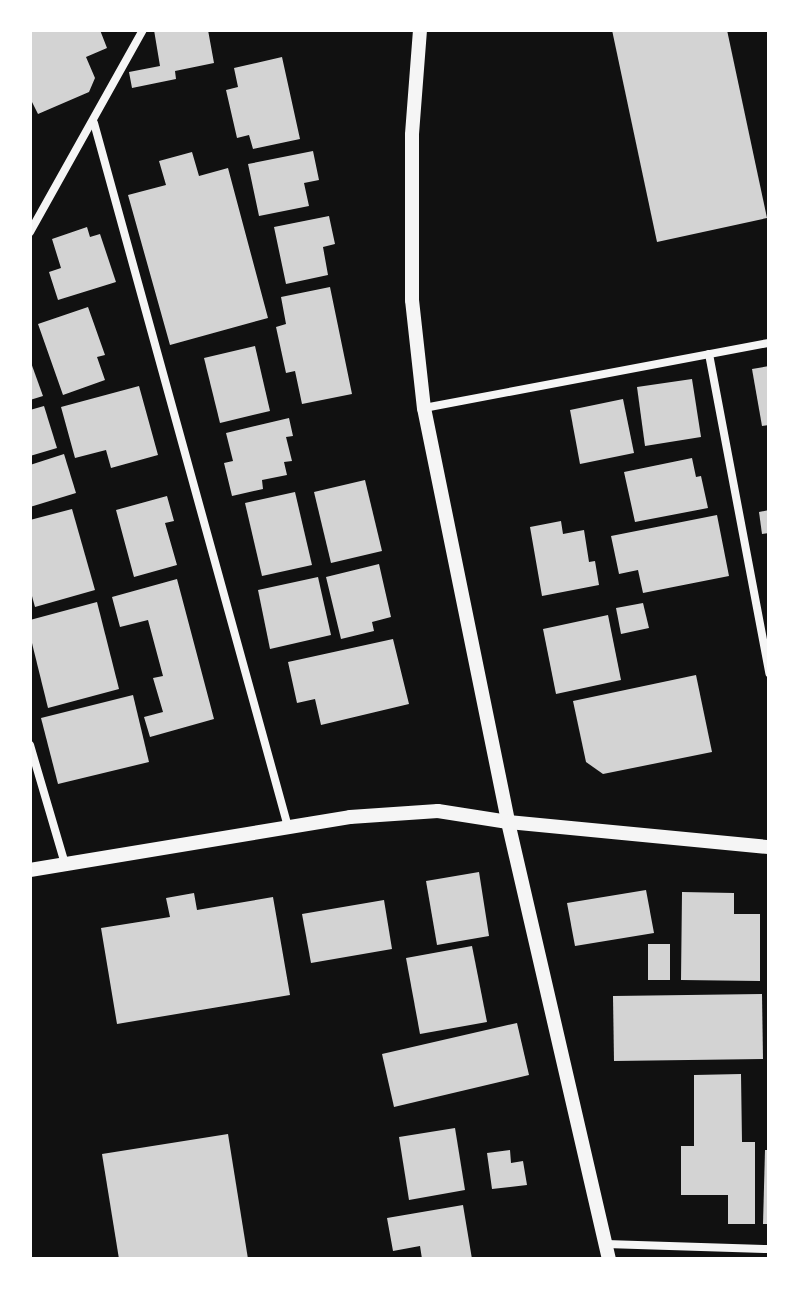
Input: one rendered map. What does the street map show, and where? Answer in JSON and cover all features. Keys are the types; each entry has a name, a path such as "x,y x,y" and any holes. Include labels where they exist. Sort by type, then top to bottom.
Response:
{"street":[{"path":"30,232 94,123 99,103 143,30"},
{"path":"420,30 412,135 412,300 424,408 508,822 607,1252 769,1249"},
{"path":"94,123 288,827"},
{"path":"424,408 769,343"},
{"path":"709,354 769,673"},
{"path":"30,745 65,864"},
{"path":"30,870 350,817 438,811 508,822 769,847"}],"building":[{"path":"30,30 100,30 107,48 86,57 95,78 89,92 38,114 30,98"},
{"path":"154,30 208,30 214,63 175,71 176,79 132,88 129,72 160,66"},
{"path":"612,30 727,30 767,218 657,242"},
{"path":"282,57 300,139 253,149 249,135 237,138 226,90 238,87 234,68"},
{"path":"313,151 319,180 304,183 309,206 259,216 248,164"},
{"path":"192,152 199,176 228,168 268,318 170,345 128,195 166,185 159,161"},
{"path":"329,216 335,244 323,247 328,275 286,284 274,227"},
{"path":"87,227 90,237 100,234 116,282 58,300 49,272 61,268 52,239"},
{"path":"330,287 352,394 302,404 295,371 286,373 276,327 286,324 281,297"},
{"path":"88,307 105,355 97,357 105,380 63,395 38,324"},
{"path":"255,346 270,411 220,423 204,358"},
{"path":"30,360 43,396 30,400"},
{"path":"769,366 769,425 762,426 752,369"},
{"path":"692,379 701,437 645,446 637,387"},
{"path":"139,386 158,455 111,468 106,450 75,458 61,407"},
{"path":"623,399 634,453 580,464 570,410"},
{"path":"44,406 57,448 30,456 30,410"},
{"path":"289,418 293,436 286,437 292,461 284,462 287,475 262,480 263,489 232,496 224,463 233,461 226,433"},
{"path":"64,454 76,493 30,507 30,465"},
{"path":"692,458 696,477 701,476 708,508 635,522 624,472"},
{"path":"365,480 382,551 331,563 314,492"},
{"path":"295,492 312,565 262,576 245,503"},
{"path":"167,496 174,521 165,523 177,565 134,577 116,510"},
{"path":"72,509 95,590 35,607 30,589 30,520"},
{"path":"769,510 769,533 762,534 759,512"},
{"path":"717,515 729,576 643,593 638,570 619,574 611,536"},
{"path":"561,521 563,534 584,530 589,562 595,561 599,585 542,596 530,527"},
{"path":"379,564 391,617 372,622 374,631 341,639 326,577"},
{"path":"318,577 331,635 270,649 258,590"},
{"path":"177,579 214,719 150,737 144,717 163,712 153,678 163,676 148,620 120,627 112,597"},
{"path":"97,602 119,689 48,708 30,635 30,620"},
{"path":"643,603 649,628 621,634 616,608"},
{"path":"608,615 621,680 556,694 543,629"},
{"path":"393,639 409,704 321,725 315,699 297,703 288,662"},
{"path":"696,675 712,752 603,774 586,762 573,701"},
{"path":"133,695 149,762 58,784 41,718"},
{"path":"479,872 489,936 437,945 426,881"},
{"path":"646,890 654,933 575,946 567,903"},
{"path":"682,892 734,893 734,914 760,914 760,981 681,980"},
{"path":"194,893 197,910 273,897 290,995 117,1024 101,928 170,917 166,898"},
{"path":"384,900 392,949 311,963 302,914"},
{"path":"648,944 670,944 670,980 648,980"},
{"path":"472,946 487,1022 420,1034 406,958"},
{"path":"762,994 763,1059 614,1061 613,996"},
{"path":"517,1023 529,1075 394,1107 382,1054"},
{"path":"741,1074 742,1142 755,1142 755,1224 728,1224 728,1195 681,1195 681,1146 694,1146 694,1075"},
{"path":"455,1128 465,1190 409,1200 399,1137"},
{"path":"228,1134 248,1259 119,1259 102,1154"},
{"path":"510,1150 511,1163 523,1161 527,1185 492,1189 487,1153"},
{"path":"765,1150 769,1150 769,1224 763,1224"},
{"path":"463,1205 472,1259 422,1259 420,1246 393,1251 387,1218"}]}
